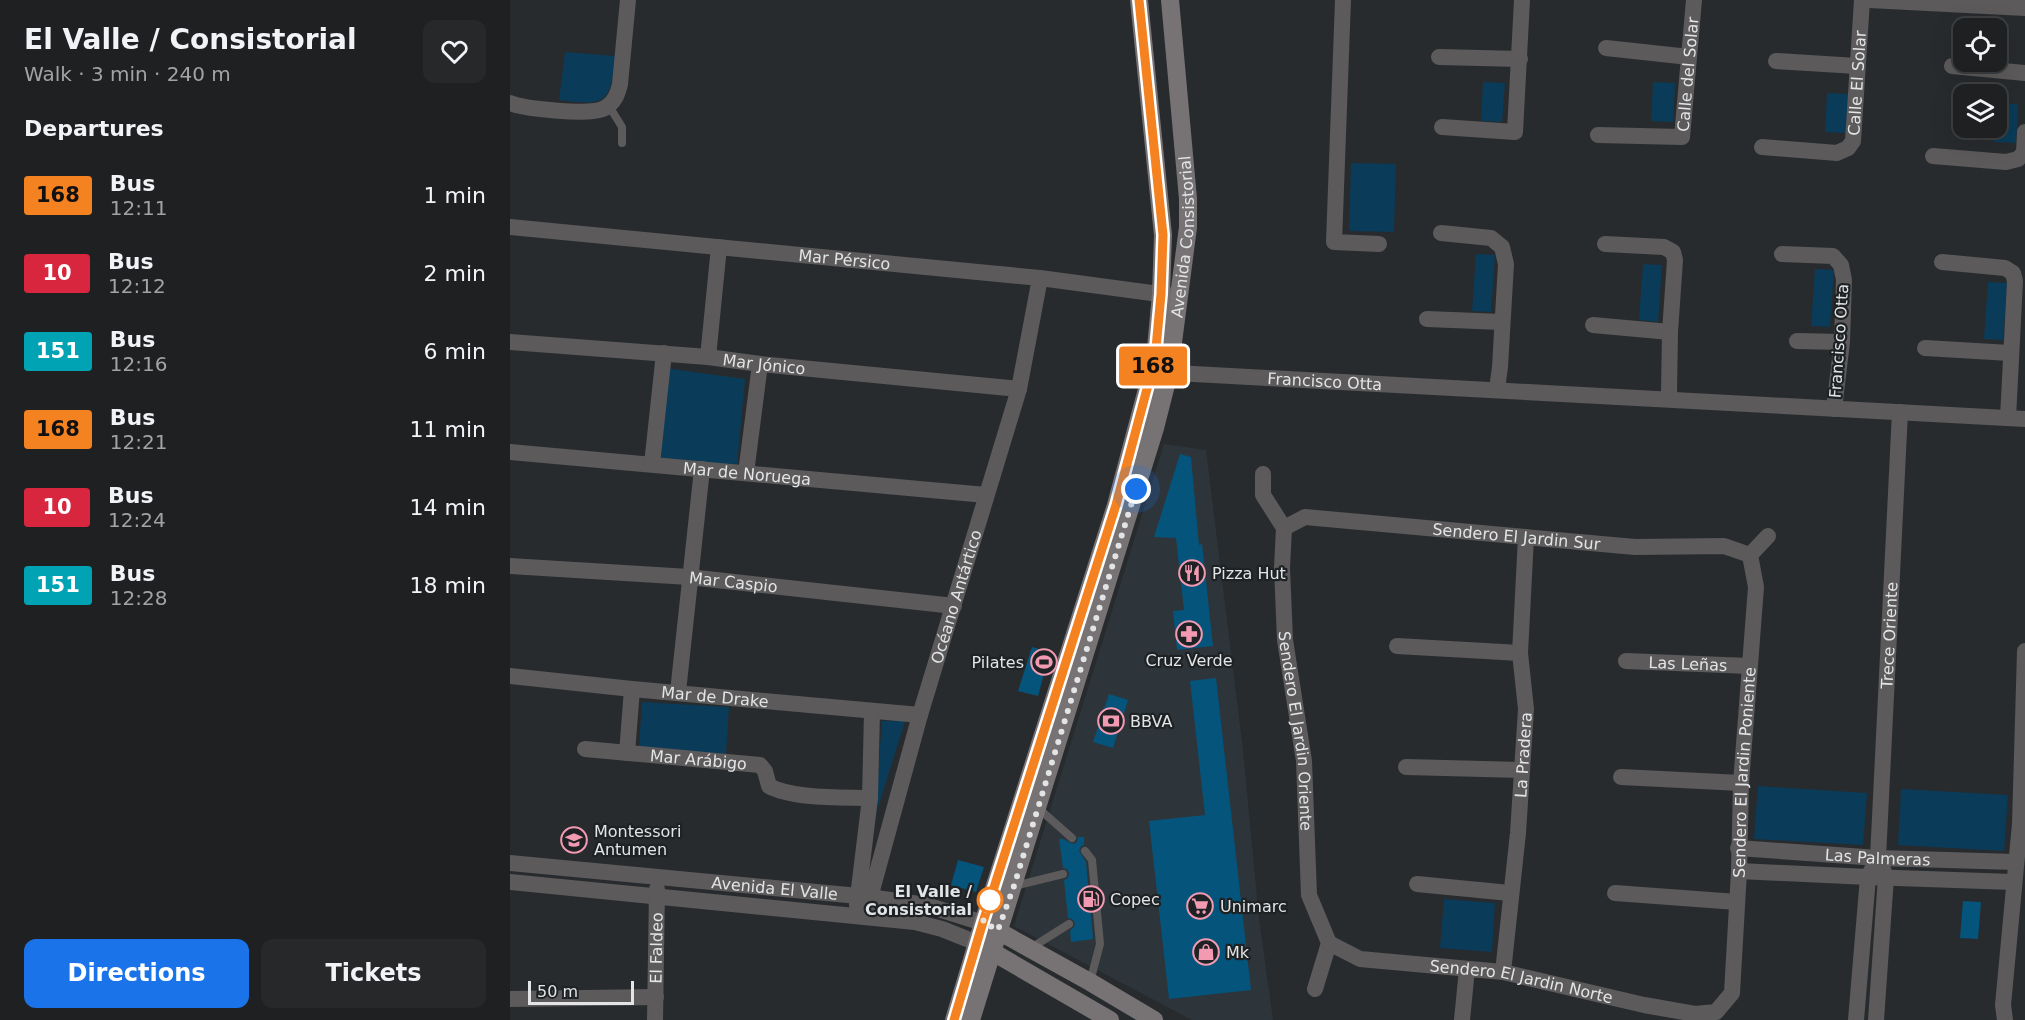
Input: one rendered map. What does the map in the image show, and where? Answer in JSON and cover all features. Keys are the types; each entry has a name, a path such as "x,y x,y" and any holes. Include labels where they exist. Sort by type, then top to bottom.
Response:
{"main road":[{"name":"Avenida Consistorial","path":"1139,0 1170,296"},
{"name":"Avenida Consistorial","path":"991,926 1014,886 1155,428 1170,296 1188,227 1188,199 1170,0"},
{"path":"1143,33 1148,41 1158,46 1170,42 1173,37"},
{"name":"Avenida Consistorial","path":"954,1020 991,926 1116,505 1160,372"},
{"name":"Avenida El Valle","path":"991,926 1154,1020"},
{"name":"Avenida Consistorial","path":"971,1020 984,947"},
{"name":"Avenida El Valle","path":"984,947 1107,1019"}],"street":[{"path":"510,103 525,107 591,112 609,106 618,94 620,84 628,0"},
{"path":"1343,0 1334,242 1379,244"},
{"path":"1442,127 1515,132 1522,0"},
{"name":"Calle del Solar","path":"1598,135 1682,137 1694,0"},
{"name":"Calle El Solar","path":"1762,147 1837,153 1848,148 1853,141 1863,0"},
{"path":"1869,0 2025,8"},
{"path":"1606,48 1689,57"},
{"path":"1439,57 1520,59"},
{"path":"1776,61 1857,66"},
{"path":"1952,66 2025,73"},
{"path":"1933,156 2006,162 2018,159 2024,153 2025,132"},
{"name":"Mar Pérsico","path":"510,227 1040,278 1170,296"},
{"path":"1441,233 1491,238 1502,247 1506,264 1497,389"},
{"path":"1605,244 1664,247 1673,252 1675,260 1670,332 1669,392 1671,399"},
{"path":"708,357 719,247"},
{"name":"Francisco Otta","path":"1782,254 1833,256 1841,265 1844,280 1842,342 1834,409"},
{"name":"Francisco Otta","path":"1160,372 2017,418 2010,353 2015,281 2013,273 2005,268 1942,262"},
{"name":"Océano Antártico","path":"860,915 1019,389 1040,278"},
{"path":"1427,319 1502,321"},
{"path":"1593,325 1670,332"},
{"path":"1797,341 1842,342"},
{"name":"Mar Jónico","path":"510,342 708,357 1019,389"},
{"path":"1924,348 2010,353"},
{"path":"652,464 664,353"},
{"path":"746,473 760,364"},
{"name":"Trece Oriente","path":"1856,1020 1868,877 1878,858 1900,412"},
{"name":"Mar de Noruega","path":"510,452 986,495"},
{"path":"678,692 702,469"},
{"path":"1263,474 1263,495 1284,528"},
{"name":"Sendero El Jardin Sur","path":"1284,528 1305,517 1635,547 1724,546 1750,555"},
{"name":"Sendero El Jardin Oriente","path":"1284,528 1282,568 1285,640 1304,761 1309,895 1329,943"},
{"path":"1750,555 1768,536"},
{"name":"La Pradera","path":"1503,972 1518,832 1526,709 1520,653 1526,537"},
{"name":"Sendero El Jardin Poniente","path":"1716,1012 1732,993 1741,783 1756,587 1750,555"},
{"name":"Mar Caspio","path":"510,566 689,577 954,606"},
{"path":"1397,646 1520,653"},
{"path":"2005,1020 2003,1005 2020,824 2025,651"},
{"name":"Las Leñas","path":"1626,661 1749,666"},
{"name":"Mar de Drake","path":"510,676 920,715"},
{"path":"627,753 632,689"},
{"name":"Océano Antártico","path":"864,897 873,712"},
{"name":"Mar Arábigo","path":"585,749 760,765 765,771 769,786 778,791 816,796 870,798"},
{"path":"1406,766 1522,770"},
{"path":"1621,777 1741,783"},
{"name":"Las Palmeras","path":"1738,848 1878,858 2016,862"},
{"name":"Trece Oriente","path":"1876,1020 1886,877 1878,858"},
{"name":"Avenida El Valle","path":"510,863 926,905 991,926"},
{"name":"Las Palmeras","path":"1739,870 2013,882"},
{"name":"El Faldeo","path":"655,1020 657,877"},
{"name":"Avenida El Valle","path":"510,882 915,922 933,926 984,947"},
{"path":"1417,884 1510,893"},
{"path":"1615,893 1737,902"},
{"path":"1315,990 1329,943"},
{"name":"Sendero El Jardin Norte","path":"1329,943 1360,959 1503,972 1644,1005 1695,1014 1716,1012"},
{"path":"1462,1020 1467,969"},
{"path":"510,999 656,997"}],"lane":[{"path":"609,106 622,127 622,143"},
{"path":"1038,808 1072,838"},
{"path":"1085,851 1092,860 1090,868 1100,944 1090,982"},
{"path":"1014,886 1063,874"},
{"path":"1030,948 1069,924"}],"shaded area":[{"path":"565,52 615,56 611,84 608,93 603,98 587,102 559,100"},
{"path":"1483,82 1505,83 1502,122 1481,121"},
{"path":"1653,82 1675,83 1673,122 1651,121"},
{"path":"1827,93 1849,94 1847,133 1825,132"},
{"path":"2007,103 2018,104 2016,143 1994,142 1994,138 2007,138"},
{"path":"1351,163 1396,164 1394,232 1349,231"},
{"path":"1476,254 1495,255 1491,312 1472,311"},
{"path":"1643,264 1662,265 1658,322 1639,320"},
{"path":"1815,269 1834,270 1830,327 1811,326"},
{"path":"1988,282 2007,283 2003,340 1984,339"},
{"path":"665,368 745,379 737,465 653,457"},
{"path":"1164,444 1206,450 1243,751 1259,919 1273,1020 1192,1020 1014,926"},
{"path":"642,702 729,707 726,754 639,748"},
{"path":"882,721 905,721 875,817"},
{"path":"1758,786 1867,793 1863,845 1754,839"},
{"path":"1901,789 2008,795 2004,851 1898,845"},
{"path":"1444,899 1495,903 1492,952 1440,948"}],"building":[{"path":"1180,454 1191,457 1199,545 1202,544 1213,646 1177,650 1173,611 1184,610 1176,538 1154,537"},
{"path":"1032,647 1050,652 1038,696 1018,691"},
{"name":"Unimarc","path":"1216,678 1251,990 1169,999 1149,821 1205,815 1190,681"},
{"name":"BBVA","path":"1109,694 1128,700 1113,748 1093,742"},
{"path":"1078,837 1084,837 1084,845 1079,851 1086,862 1093,939 1071,942 1070,931 1075,923 1068,918 1064,880 1068,878 1069,873 1063,868 1059,839 1073,844 1077,842"},
{"path":"958,860 984,867 976,892 951,885"},
{"path":"1963,901 1981,902 1978,939 1960,938"}],"bus line":[{"name":"168","path":"954,1020 1131,456 1155,359 1163,265 1163,235 1139,0"}],"place":[{"name":"Pizza Hut","path":"1192,573"},
{"name":"Cruz Verde","path":"1189,634"},
{"name":"Pilates","path":"1044,662"},
{"name":"BBVA","path":"1111,721"},
{"name":"Montessori Antumen","path":"574,840"},
{"name":"Copec","path":"1091,899"},
{"name":"El Valle / Consistorial","path":"990,900"},
{"name":"Unimarc","path":"1200,906"},
{"name":"Mk","path":"1206,952"}],"route":[{"path":"990,900 983,922 998,930 1014,886 1136,489"}]}
